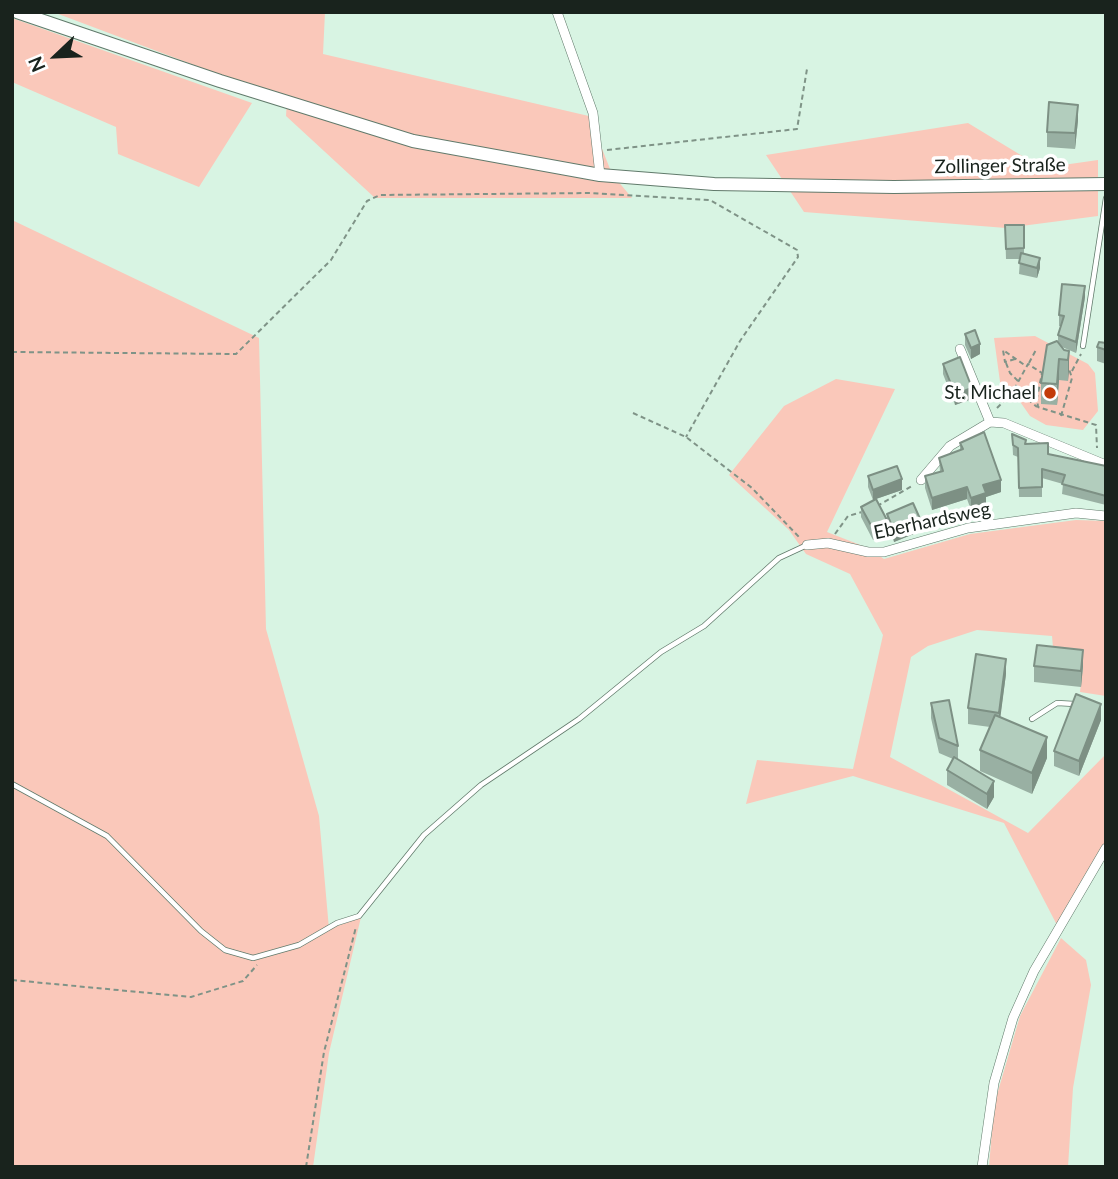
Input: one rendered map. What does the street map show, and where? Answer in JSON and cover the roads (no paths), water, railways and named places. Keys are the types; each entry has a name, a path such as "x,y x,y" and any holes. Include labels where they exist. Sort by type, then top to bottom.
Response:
{"main road":[{"name":"Zollinger Straße","path":"17,12 220,81 413,141 600,175 714,184 894,187 1106,184"}],"street":[{"path":"557,12 593,113 600,175"},
{"path":"960,349 990,422"},
{"path":"921,480 950,446 990,422 1004,423 1102,464"},
{"name":"Eberhardsweg","path":"807,545 828,543 868,552 884,552 968,528 1076,513 1106,516"},
{"path":"982,1167 994,1083 1013,1018 1034,971 1074,900 1105,854"}],"lane":[{"path":"1083,346 1106,198"},
{"path":"12,783 107,836 201,931 225,950 244,958 299,945 337,923 359,916 424,835 481,785 589,712 661,652 704,626 779,558 807,545"},
{"path":"1032,719 1057,703 1081,706"}],"place":[{"name":"St. Michael","path":"1050,393"}]}
